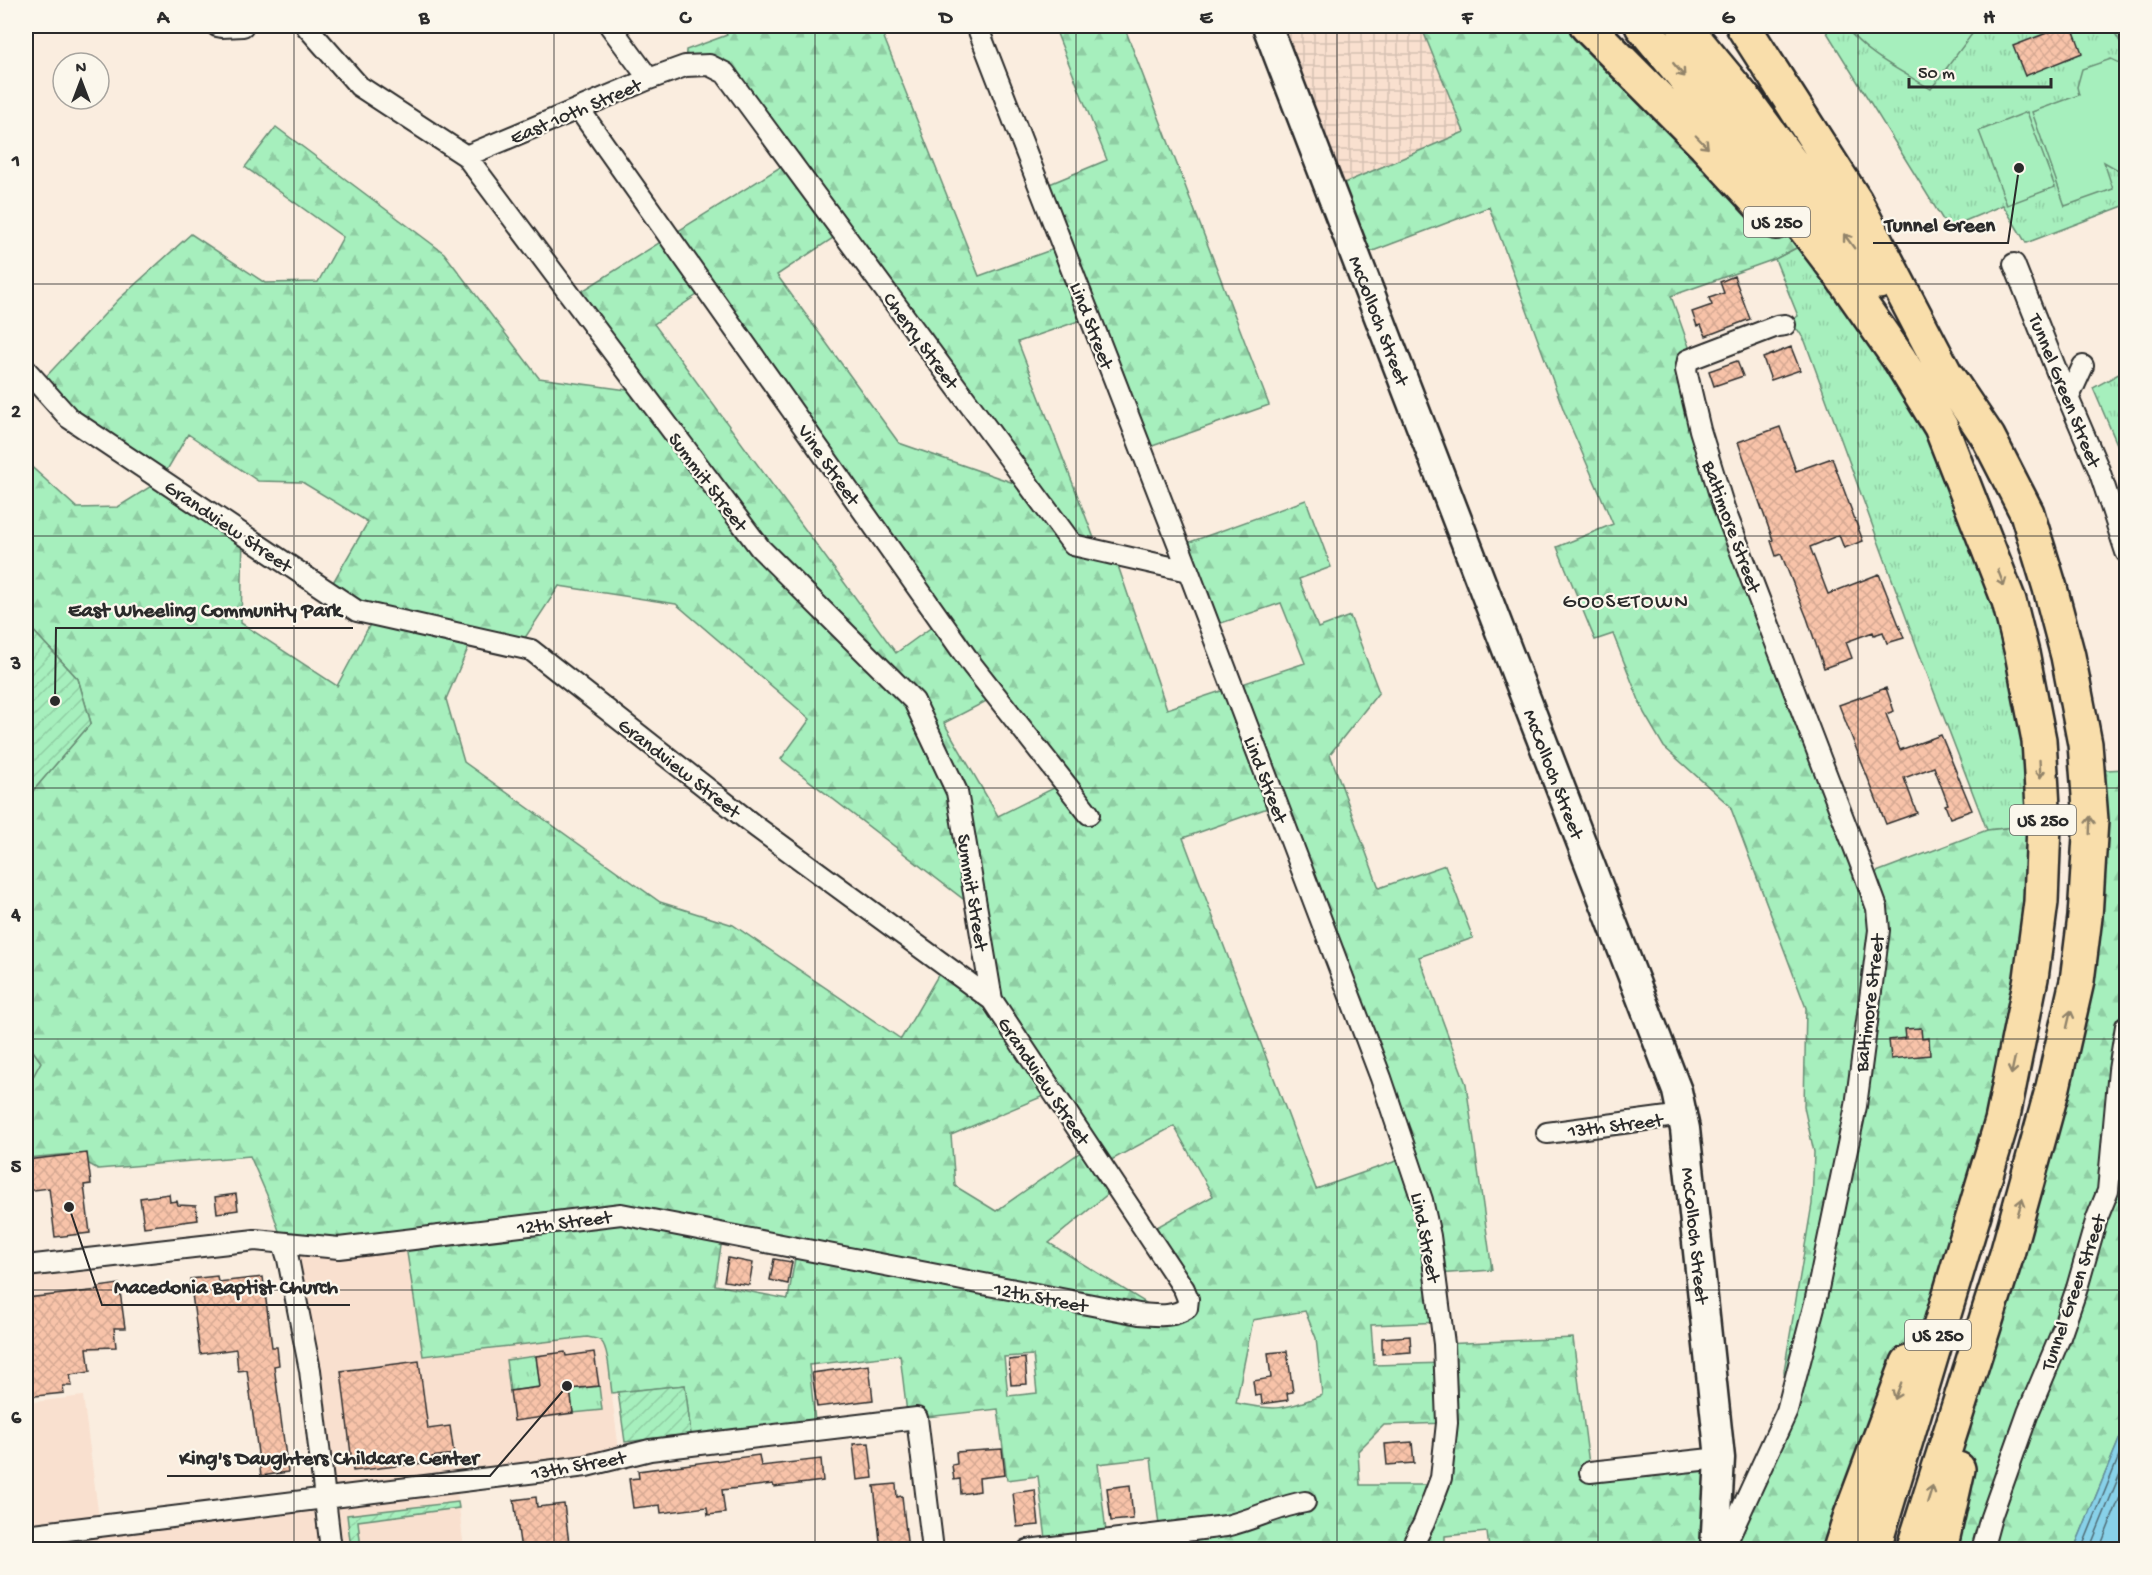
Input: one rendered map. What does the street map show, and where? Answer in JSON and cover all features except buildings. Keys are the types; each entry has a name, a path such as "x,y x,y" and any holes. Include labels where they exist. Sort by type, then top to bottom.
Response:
{"highway":[{"name":"US 250","path":"1587,26 1705,145 1798,247 1879,355 1936,444 1980,524 2009,601 2039,740 2044,824 2041,902 2031,978 2002,1120 1873,1550"},
{"path":"1642,26 1756,164 1842,277 1900,360 1941,427 1980,524"},
{"path":"1684,26 1746,101 1945,373"},
{"name":"US 250","path":"1743,26 1855,201 1945,373 1988,437 2027,513 2068,656 2085,744 2090,810 2085,917 2077,981 2053,1087 2007,1254 1913,1550"},
{"path":"1840,1550 1887,1419 2002,1120"},
{"path":"1940,1550 2007,1254"}],"street":[{"path":"218,26 243,26"},
{"name":"Summit Street","path":"306,26 359,86 465,156 760,548 914,701 957,792 992,1000"},
{"path":"610,26 649,79"},
{"name":"Lind Street","path":"977,26 1381,1078 1422,1200 1430,1236 1444,1344 1447,1423 1441,1478 1424,1523 1410,1550"},
{"name":"McColloch Street","path":"1267,26 1666,1059 1683,1115 1720,1458 1715,1550"},
{"name":"Cherry Street","path":"686,66 709,65 725,73 1073,545 1188,571"},
{"name":"East 10th Street","path":"465,156 649,79 686,66"},
{"name":"Vine Street","path":"579,109 972,665 1089,814"},
{"name":"Tunnel Green Street","path":"2014,264 2099,470 2127,552"},
{"name":"Baltimore Street","path":"1723,1550 1786,1411 1815,1303 1856,1106 1879,930 1877,908 1721,498 1705,449 1686,370 1688,360 1785,325"},
{"path":"2069,397 2083,366"},
{"name":"Grandview Street","path":"26,370 69,418 357,611 531,650 755,826 992,1000 1184,1289 1188,1299 1187,1308 1178,1314 1167,1316"},
{"name":"Tunnel Green Street","path":"1982,1550 1991,1517 2028,1413 2060,1337 2097,1218 2108,1191 2119,1070 2127,1026"},
{"name":"13th Street","path":"1547,1132 1683,1115"},
{"name":"12th Street","path":"26,1266 255,1240 339,1248 621,1214 1101,1308 1167,1316"},
{"path":"283,1243 310,1370 331,1550"},
{"name":"13th Street","path":"26,1535 586,1467 650,1450 917,1418 933,1550"},
{"path":"1590,1472 1720,1458"},
{"path":"1028,1550 1226,1526 1250,1521 1287,1505 1305,1502"}],"shaded area":[{"path":"1267,26 1421,26 1464,132 1330,189"},
{"path":"405,1240 423,1356 587,1337 603,1342 606,1349 618,1443 617,1459 456,1482 464,1549 26,1549 26,1403 83,1396 100,1526 325,1498 283,1243"},
{"path":"90,1259 101,1349 26,1359 26,1266"}],"green space":[{"path":"721,26 906,26 883,35 979,276 1062,246 1040,188 1107,160 1054,26 1124,26 1269,405 1141,450 1090,317 1018,342 1099,551 1114,554 1167,709 1305,663 1281,603 1209,627 1179,546 1306,500 1331,567 1299,579 1318,628 1350,616 1379,692 1330,754 1379,888 1445,865 1473,938 1419,957 1466,1084 1492,1270 1436,1274 1442,1322 1371,1325 1374,1365 1446,1363 1444,1344 1573,1338 1590,1472 1720,1458 1718,1511 1741,1511 1787,1411 1784,1371 1812,1204 1814,1152 1804,1107 1806,1008 1730,806 1664,747 1644,713 1613,634 1595,640 1557,547 1613,524 1564,411 1489,207 1357,257 1330,189 1464,132 1421,26 1587,26 1767,211 1798,247 1775,259 1671,296 1693,358 1690,388 1866,876 1987,830 2044,824 2002,1121 1887,1419 1840,1549 1489,1549 1487,1532 1445,1536 1445,1550 1028,1549 1047,1547 1038,1476 1007,1480 998,1409 917,1418 907,1413 900,1355 809,1365 816,1431 692,1445 685,1385 612,1393 606,1351 598,1339 587,1337 423,1356 405,1240 283,1243 267,1195 250,1156 98,1169 71,1154 26,1158 26,1083 29,1084 41,1062 26,1041 26,799 91,723 78,679 26,623 26,462 77,508 118,507 161,480 38,385 26,398 26,370 39,384 119,299 191,234 265,283 318,282 343,237 245,167 276,127 444,253 539,378 642,392 571,298 790,161 725,73 685,66 686,50 727,35","holes":["842,232 1031,489 899,443 777,275","706,289 940,621 896,653 654,324","188,434 258,481 302,482 368,522 328,591 375,615 337,686 241,623 243,535 161,480","559,586 676,604 810,719 781,759 976,909 991,999 944,965 901,1039 733,925 660,902 464,762 446,699 473,637 519,647","996,696 1064,783 998,816 944,723","1276,805 1408,1157 1316,1189 1183,838","1053,1092 1089,1146 996,1211 955,1186 951,1135","1174,1126 1213,1196 1146,1233 1187,1308 1167,1316 1049,1243 1116,1187 1102,1165","723,1233 797,1247 788,1299 715,1285","1305,1311 1316,1338 1322,1395 1280,1408 1236,1403 1253,1320","1033,1355 1037,1393 1008,1396 1004,1357","1447,1423 1438,1485 1360,1485 1358,1451 1384,1425","1151,1458 1160,1534 1107,1540 1098,1464"]},
{"path":"1823,26 2111,26 2126,52 2126,205 2026,243 2003,205 1948,228"},
{"path":"1845,26 1978,26 1931,89 1873,53"},
{"path":"2111,26 2126,26 2126,52"},
{"path":"2111,59 2126,66 2126,167 2118,170 2104,162 2113,189 2065,206 2032,112 2079,95 2077,87 2082,69"},
{"path":"2027,112 2055,187 2007,205 1979,131"},
{"path":"1798,247 1857,325 1936,444 1980,524 2044,824 1987,830 1918,650 1805,341 1798,330 1785,325 1798,316 1775,259"},
{"path":"2126,370 2126,465 2093,388"},
{"path":"26,623 78,679 91,723 26,799"},
{"path":"2126,769 2126,1423 2074,1549 1940,1550 2007,1254 2077,981 2087,771"},
{"path":"26,1041 41,1062 29,1085 26,1083"},
{"path":"536,1356 540,1387 510,1391 506,1360"},
{"path":"685,1385 691,1434 625,1442 618,1392"},
{"path":"599,1386 602,1410 573,1413 570,1389"},
{"path":"458,1502 459,1508 358,1521 361,1549 351,1549 347,1515"}],"water":[{"path":"2126,1423 2126,1549 2074,1549"}],"place":[{"name":"Tunnel Green","path":"2019,168"},
{"name":"East Wheeling Community Park","path":"55,701"},
{"name":"Macedonia Baptist Church","path":"69,1207"},
{"name":"King's Daughters Childcare Center","path":"567,1386"}],"district":[{"name":"GOOSETOWN","path":"1626,600"}]}
